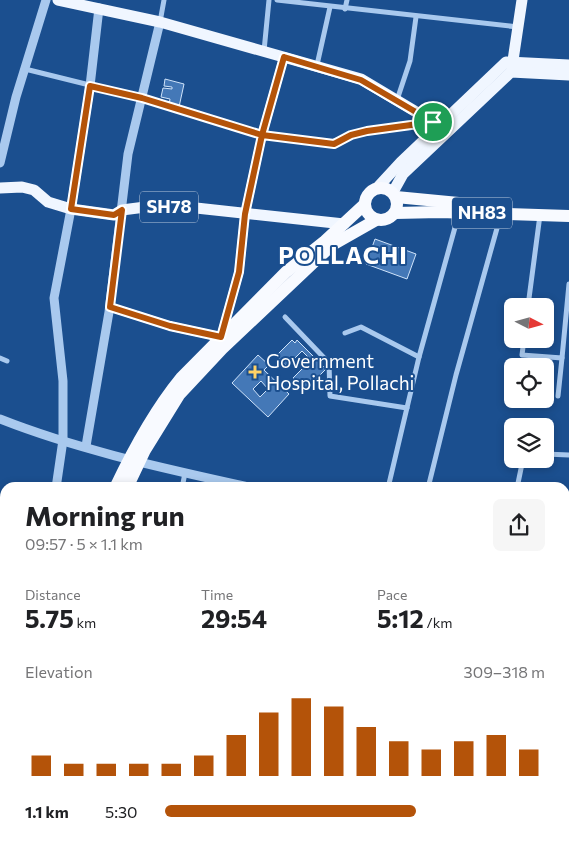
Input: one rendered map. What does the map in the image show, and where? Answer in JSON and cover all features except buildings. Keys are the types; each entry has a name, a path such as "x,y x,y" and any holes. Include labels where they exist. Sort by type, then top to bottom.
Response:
{"highway":[{"name":"NH83","path":"129,482 134,461 170,392 221,337 286,272 344,224 365,204 368,194 377,188 383,188 394,195 439,203 569,208"},
{"path":"394,195 397,208 395,213"},
{"path":"365,204 368,214 376,220"},
{"name":"NH83","path":"119,482 179,395 222,349 332,245 376,220 386,220 395,213 459,212 569,216"}],"main road":[{"path":"58,0 160,22 361,80 397,100 435,125"},
{"path":"394,195 403,174 512,67 522,0"},
{"path":"377,188 435,125 506,62 512,67 569,75"},
{"path":"512,67 569,66"},
{"name":"SH78","path":"0,188 22,187 34,190 48,202 71,209 114,215 122,210 170,207 344,224"}],"street":[{"path":"0,162 16,97 46,0"},
{"path":"86,446 110,307 128,154 164,0"},
{"path":"264,52 269,0"},
{"path":"277,0 330,8 519,27"},
{"path":"346,9 347,0"},
{"path":"57,482 63,440 63,381 54,298 71,209 90,86 99,8"},
{"path":"316,67 330,8"},
{"path":"397,100 410,61 416,17"},
{"path":"110,307 170,326 221,337 239,272 245,214 262,135 284,57"},
{"path":"25,69 142,98 262,135 334,144 351,135 367,131 435,125"},
{"path":"389,482 419,357 459,212"},
{"path":"429,482 456,375 501,214"},
{"path":"529,298 540,215"},
{"path":"558,396 569,284"},
{"path":"285,317 329,362 330,396 406,408"},
{"path":"345,333 361,326 419,357"},
{"path":"523,348 522,355 562,358"},
{"path":"0,358 7,361"},
{"path":"0,419 134,461 226,482"},
{"path":"554,454 569,455"},
{"path":"518,482 521,468"},
{"path":"183,482 185,473"}],"place":[{"name":"Government Hospital, Pollachi","path":"255,372"}],"district":[{"name":"POLLACHI","path":"343,256"}],"route":[{"path":"433,122 361,80 284,57 262,135 245,214 239,272 221,337 170,326 110,307 122,210 114,215 71,209 90,86 142,98 262,135 334,144 351,135 367,131 433,122"}]}
